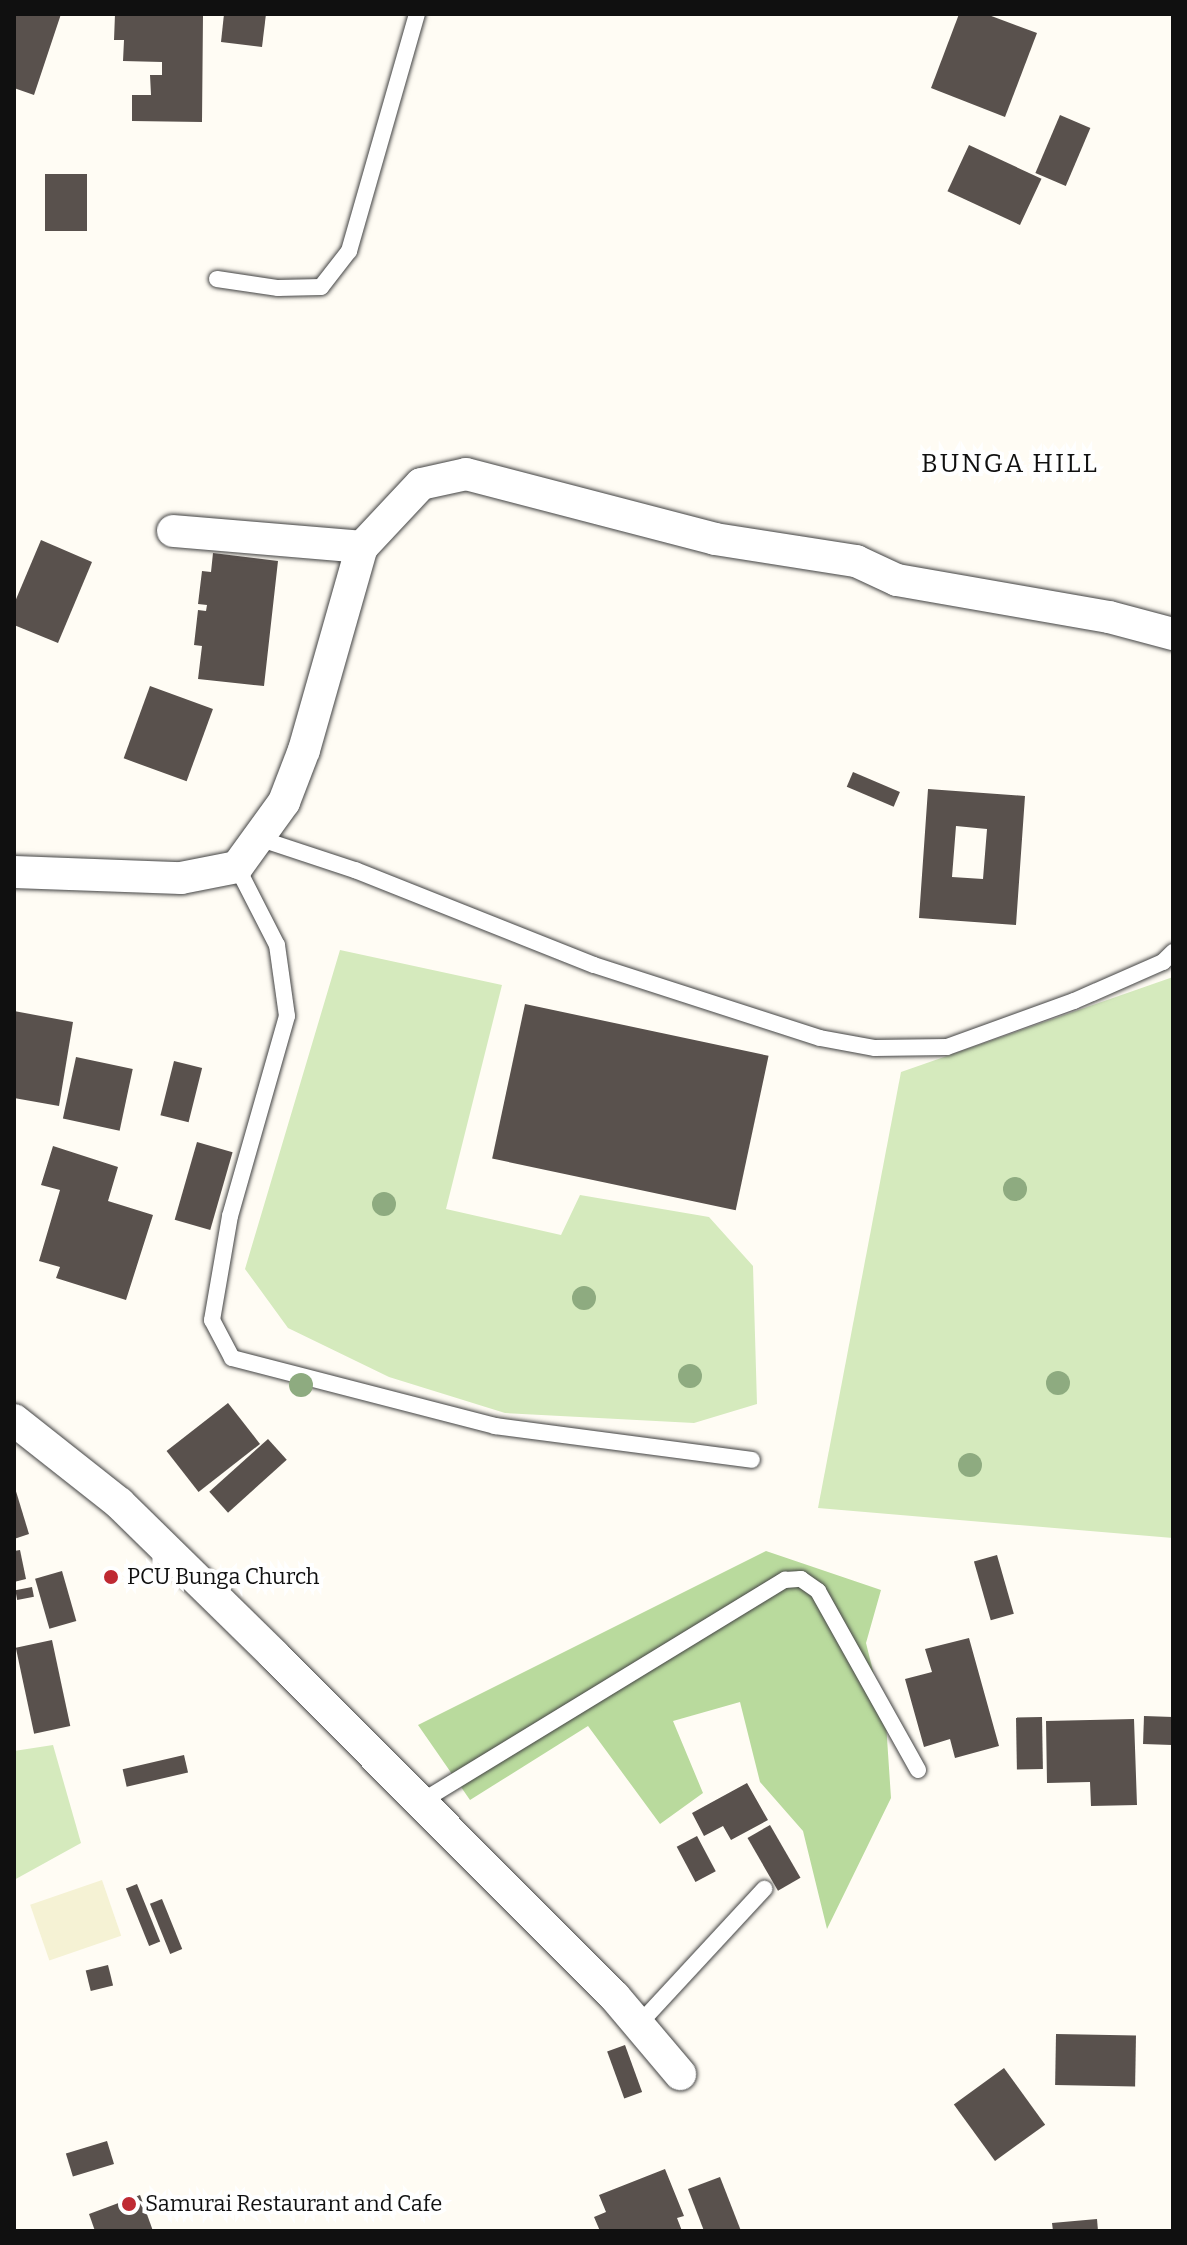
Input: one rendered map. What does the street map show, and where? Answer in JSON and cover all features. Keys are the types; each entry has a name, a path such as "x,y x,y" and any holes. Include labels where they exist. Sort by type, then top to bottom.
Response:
{"street":[{"path":"14,872 181,878 237,867 261,839 284,802 304,750 362,547 421,484 466,474 715,539 856,561 897,580 1109,617 1173,634"},
{"path":"173,531 362,547"},
{"path":"14,1420 119,1503 417,1804 640,2023 680,2074"}],"lane":[{"path":"217,279 278,288 321,287 349,251 417,14"},
{"path":"261,839 355,870 594,965 820,1038 875,1048 947,1047 1074,1001 1163,962 1173,952"},
{"path":"237,867 277,945 287,1016 230,1216 212,1320 232,1358 495,1426 752,1460"},
{"path":"417,1804 785,1580 801,1579 818,1591 918,1770"},
{"path":"640,2023 764,1889"}],"shaded area":[{"path":"102,1880 121,1936 49,1961 30,1905"}],"green space":[{"path":"340,950 502,985 446,1209 561,1235 580,1195 709,1217 753,1266 757,1404 694,1423 505,1413 389,1377 288,1328 245,1269"},
{"path":"1173,977 1173,1538 818,1508 901,1072"},
{"path":"766,1551 881,1590 866,1643 886,1723 891,1798 827,1929 803,1831 760,1782 740,1702 673,1721 703,1793 660,1824 588,1726 470,1800 418,1725"},
{"path":"53,1745 81,1843 14,1880 14,1751"}],"building":[{"path":"14,14 61,14 34,95 14,88"},
{"path":"115,14 203,15 202,122 132,121 132,95 151,95 150,75 162,75 162,62 123,61 124,40 114,40"},
{"path":"224,14 266,14 262,47 221,42"},
{"path":"959,14 986,14 1037,33 1005,117 931,88"},
{"path":"1060,115 1090,128 1066,186 1035,173"},
{"path":"969,145 1042,179 1020,225 947,191"},
{"path":"45,174 87,174 87,231 45,231"},
{"path":"41,540 92,562 58,643 14,625 14,604"},
{"path":"213,553 278,561 264,686 198,679 202,646 194,645 198,610 206,611 207,605 198,604 202,571 211,572"},
{"path":"150,686 213,709 187,781 124,758"},
{"path":"853,772 900,792 894,807 847,787"},
{"path":"928,789 1025,796 1016,925 919,918","holes":["956,826 987,829 983,879 952,877"]},
{"path":"525,1004 769,1056 736,1210 492,1159"},
{"path":"14,1011 73,1022 59,1106 14,1098"},
{"path":"76,1057 133,1069 120,1131 63,1119"},
{"path":"174,1061 202,1068 189,1122 160,1115"},
{"path":"197,1142 233,1152 210,1230 175,1220"},
{"path":"53,1146 118,1167 108,1201 153,1215 126,1300 56,1278 60,1267 39,1261 60,1190 41,1185"},
{"path":"228,1403 260,1444 199,1492 167,1451"},
{"path":"268,1439 287,1460 228,1513 209,1492"},
{"path":"14,1489 29,1534 14,1539"},
{"path":"20,1550 26,1579 14,1582 14,1551"},
{"path":"997,1555 1014,1614 991,1620 974,1562"},
{"path":"62,1571 76,1621 49,1629 35,1579"},
{"path":"32,1587 34,1597 17,1600 15,1590"},
{"path":"969,1638 999,1746 955,1758 950,1739 924,1747 905,1679 932,1672 925,1649"},
{"path":"52,1640 70,1726 34,1734 16,1648"},
{"path":"1144,1716 1173,1717 1172,1745 1143,1744"},
{"path":"1016,1717 1042,1717 1043,1769 1017,1769"},
{"path":"1134,1719 1137,1805 1091,1806 1090,1782 1047,1783 1046,1721"},
{"path":"184,1755 188,1773 127,1787 123,1769"},
{"path":"747,1783 768,1820 731,1840 723,1826 704,1836 692,1813"},
{"path":"770,1825 800,1878 778,1891 747,1838"},
{"path":"697,1836 716,1871 695,1882 677,1847"},
{"path":"137,1884 160,1941 149,1946 126,1888"},
{"path":"162,1899 182,1949 170,1954 150,1904"},
{"path":"108,1965 113,1985 91,1991 86,1971"},
{"path":"1056,2034 1136,2035 1135,2086 1055,2085"},
{"path":"625,2045 642,2092 624,2098 607,2051"},
{"path":"1004,2068 1045,2125 995,2161 954,2104"},
{"path":"107,2141 114,2164 73,2177 66,2154"},
{"path":"665,2169 684,2216 677,2218 682,2231 600,2231 594,2217 606,2212 599,2195"},
{"path":"720,2177 741,2231 704,2231 688,2189"},
{"name":"Samurai Restaurant and Cafe","path":"140,2195 153,2231 95,2231 89,2214"},
{"path":"1097,2219 1098,2231 1053,2231 1052,2223"}],"place":[{"name":"PCU Bunga Church","path":"111,1577"},
{"name":"Samurai Restaurant and Cafe","path":"129,2204"}],"district":[{"name":"BUNGA HILL","path":"1010,464"}]}
